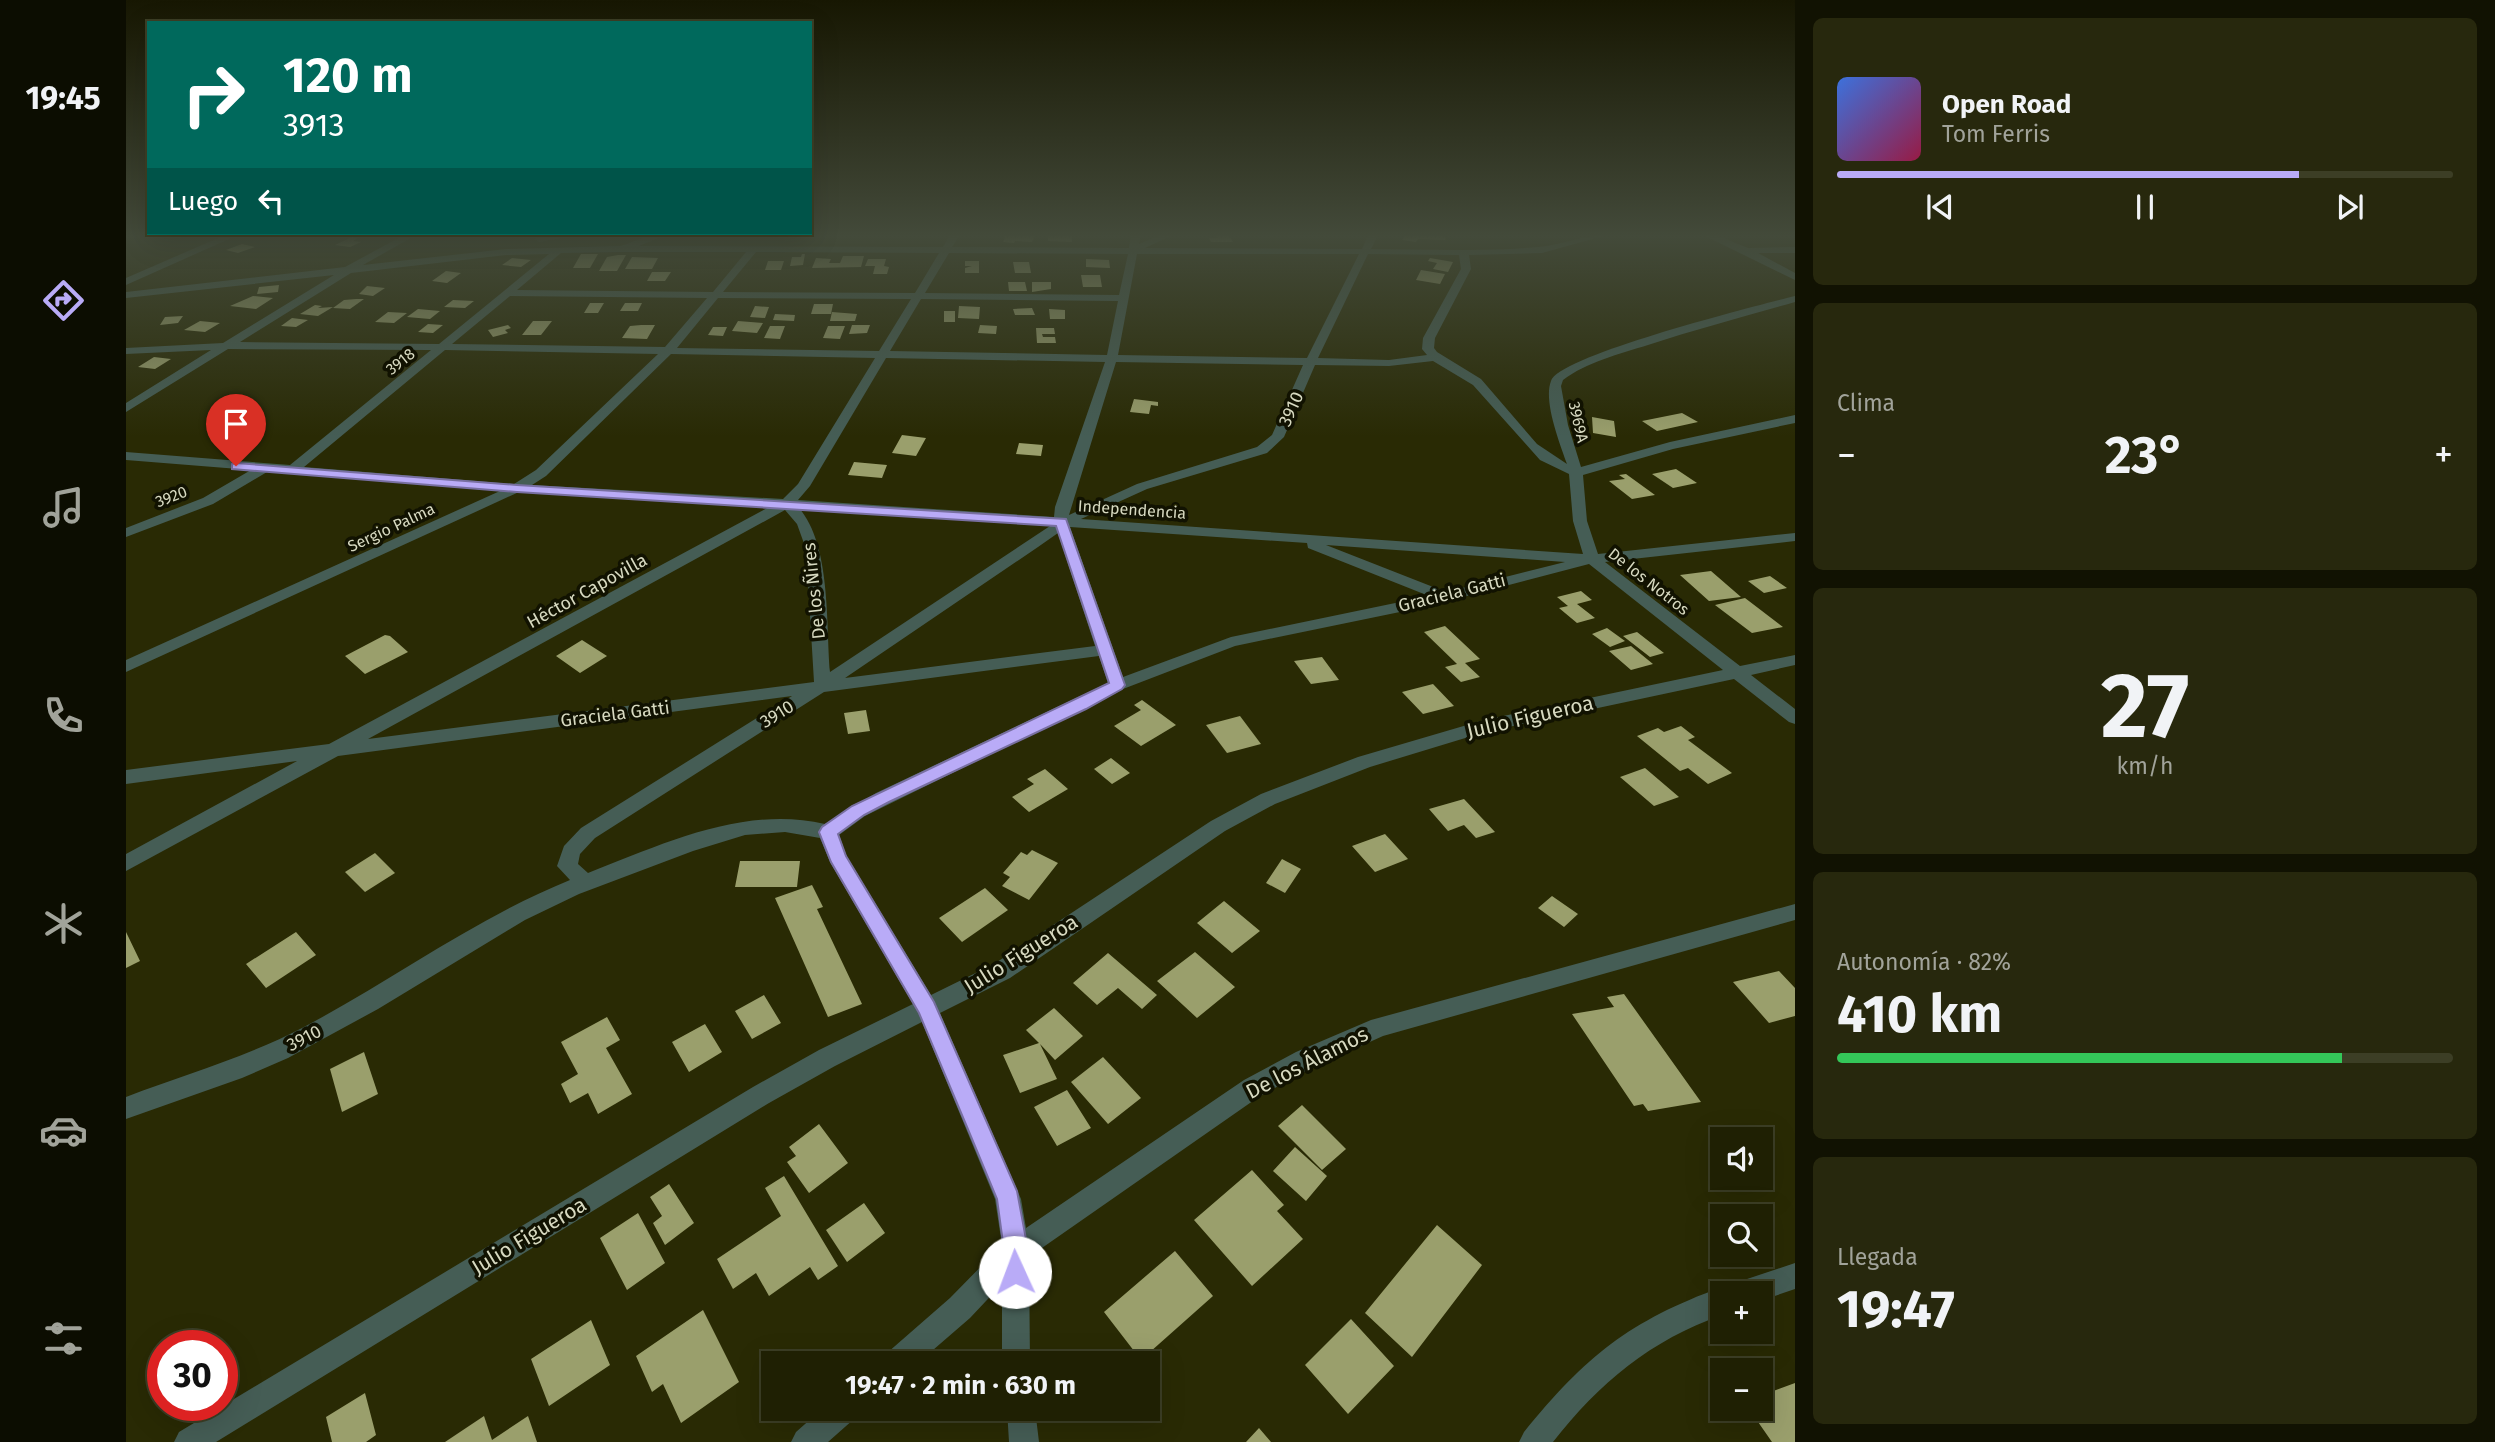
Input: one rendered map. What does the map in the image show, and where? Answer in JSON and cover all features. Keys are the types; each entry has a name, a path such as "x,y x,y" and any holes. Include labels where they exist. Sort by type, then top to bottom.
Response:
{"street":[{"path":"126,408 297,302"},
{"name":"3918","path":"291,471 495,302"},
{"name":"Sergio Palma","path":"126,667 517,488 541,473 668,350 710,302"},
{"name":"Héctor Capovilla","path":"126,863 787,503 803,486 914,302"},
{"path":"1117,685 1061,522 1062,507 1112,358 1122,302"},
{"name":"3910","path":"126,1108 277,1052 351,1013 519,914 585,882 567,866 571,851 588,833 823,685 1033,544 1061,522 1141,486 1262,450 1272,444 1278,437 1340,302"},
{"path":"1448,302 1429,338 1428,349 1434,358 1478,383 1513,421 1535,452 1561,468 1576,472 1600,468 1670,446 1795,419"},
{"name":"3969A","path":"1576,472 1563,435 1555,386 1558,378 1568,369 1652,340 1791,302"},
{"path":"126,351 231,344 1389,363 1434,358"},
{"name":"Independencia","path":"126,456 517,488 787,503 1592,559"},
{"name":"3920","path":"126,533 208,501 264,468"},
{"name":"De los Notros","path":"1576,472 1580,521 1592,559 1795,718"},
{"name":"De los Ñires","path":"787,503 804,523 813,549 823,685"},
{"name":"Graciela Gatti","path":"828,832 883,798 1081,705 1117,685 1231,642 1445,597 1592,559 1795,537"},
{"path":"1297,538 1445,597"},
{"name":"Graciela Gatti","path":"126,776 1105,650"},
{"name":"Julio Figueroa","path":"189,1442 761,1095 1002,971 1218,826 1268,799 1364,762 1484,726 1795,660"},
{"path":"585,882 714,836 773,822 802,824 828,832 837,857 927,1008 1008,1199 1016,1250 1015,1351"},
{"name":"De los Álamos","path":"911,1351 960,1308 1016,1250 1252,1088 1316,1055 1379,1027 1795,912"},
{"path":"126,1096 172,1090"},
{"path":"1773,1283 1795,1276"},
{"path":"1534,1442 1590,1377 1641,1337 1710,1305"},
{"path":"806,1442 830,1421"},
{"path":"1022,1421 1024,1442"}],"building":[{"path":"239,302 266,302 256,309 230,306"},
{"path":"341,302 359,302 350,309 333,308"},
{"path":"450,302 472,302 465,308 444,307"},
{"path":"590,303 604,303 598,313 584,313"},
{"path":"625,303 642,303 638,311 620,311"},
{"path":"814,304 833,304 831,314 811,314"},
{"path":"315,305 322,306 318,308 333,307 318,316 300,314"},
{"path":"755,306 769,307 765,318 750,317"},
{"path":"959,306 980,307 979,319 958,318"},
{"path":"1032,308 1035,315 1015,315 1013,309"},
{"path":"418,309 440,311 430,319 407,317"},
{"path":"1049,309 1065,310 1065,319 1050,319"},
{"path":"944,311 955,311 955,322 944,322"},
{"path":"388,312 407,313 394,323 375,322"},
{"path":"832,312 857,314 855,321 830,321"},
{"path":"775,314 795,315 794,321 773,320"},
{"path":"183,316 178,323 160,325 165,317"},
{"path":"292,318 308,320 296,327 281,326"},
{"path":"200,321 220,323 205,332 184,330"},
{"path":"533,321 552,321 541,335 522,335"},
{"path":"738,321 763,323 757,333 732,331"},
{"path":"428,324 443,325 433,333 418,332"},
{"path":"508,325 511,328 505,330 508,333 493,337 488,330"},
{"path":"655,325 647,339 622,338 630,326"},
{"path":"852,325 870,325 867,333 849,334"},
{"path":"980,325 997,326 996,334 978,333"},
{"path":"770,326 785,326 780,339 764,338"},
{"path":"828,326 845,326 840,339 823,338"},
{"path":"713,327 727,327 723,336 708,335"},
{"path":"1036,328 1054,328 1055,334 1042,334 1043,337 1055,337 1056,343 1037,343"},
{"path":"154,357 171,359 155,369 138,367"},
{"path":"1134,399 1158,402 1158,406 1151,405 1149,414 1130,412"},
{"path":"1682,413 1698,422 1657,431 1642,421"},
{"path":"1592,417 1614,421 1616,437 1593,433"},
{"path":"902,435 926,438 916,456 892,453"},
{"path":"1019,443 1043,445 1041,456 1016,454"},
{"path":"854,462 887,465 882,478 848,475"},
{"path":"1676,469 1697,483 1673,488 1652,474"},
{"path":"1626,474 1655,495 1632,499 1609,481 1625,479 1619,475"},
{"path":"1711,571 1741,597 1709,601 1680,575"},
{"path":"1770,576 1787,588 1764,593 1748,581"},
{"path":"1581,591 1592,600 1577,604 1595,618 1577,623 1559,608 1568,606 1557,597"},
{"path":"1745,598 1783,627 1752,633 1715,605"},
{"path":"1445,626 1480,659 1465,663 1480,677 1461,682 1445,667 1457,664 1424,632"},
{"path":"1607,628 1625,641 1610,647 1592,634"},
{"path":"1637,632 1664,653 1650,657 1623,636"},
{"path":"385,635 390,636 408,652 365,674 345,656"},
{"path":"582,640 607,656 580,673 556,656"},
{"path":"1631,646 1653,664 1631,670 1609,651"},
{"path":"1322,657 1339,680 1311,684 1294,661"},
{"path":"1433,684 1454,706 1423,714 1402,692"},
{"path":"1142,700 1176,725 1141,746 1114,726 1141,710 1134,705"},
{"path":"866,710 870,731 848,734 844,713"},
{"path":"1240,716 1261,744 1227,753 1206,725"},
{"path":"1681,726 1695,737 1688,740 1732,773 1708,784 1688,768 1680,771 1637,736 1658,728 1664,732"},
{"path":"1111,758 1130,773 1112,784 1094,769"},
{"path":"1645,768 1679,797 1654,806 1620,777"},
{"path":"1045,769 1068,789 1029,812 1012,797 1034,784 1027,779"},
{"path":"1464,799 1495,832 1476,838 1464,825 1448,831 1429,809"},
{"path":"1385,834 1408,859 1375,872 1352,846"},
{"path":"1032,850 1058,863 1029,900 1002,886 1010,877 1003,873 1021,852 1027,855"},
{"path":"375,853 395,873 365,892 345,872"},
{"path":"1282,859 1301,869 1285,893 1266,883"},
{"path":"740,861 800,861 797,887 735,887"},
{"path":"812,885 823,907 817,909 862,1004 828,1017 775,898"},
{"path":"985,888 1008,910 962,942 939,918"},
{"path":"1552,896 1578,914 1564,927 1538,908"},
{"path":"1224,901 1260,931 1232,953 1197,923"},
{"path":"126,932 140,961 126,968"},
{"path":"296,932 316,955 266,988 246,964"},
{"path":"1195,952 1235,987 1197,1018 1157,981"},
{"path":"1108,953 1157,995 1142,1009 1118,988 1097,1005 1073,983"},
{"path":"1779,971 1795,988 1795,1016 1769,1023 1733,982"},
{"path":"1624,994 1701,1102 1648,1111 1643,1104 1634,1106 1572,1014 1614,1007 1607,997"},
{"path":"764,995 781,1023 752,1039 735,1011"},
{"path":"1054,1008 1083,1036 1055,1060 1040,1044 1057,1079 1020,1093 1003,1055 1039,1043 1026,1030"},
{"path":"607,1017 620,1040 606,1048 632,1094 598,1114 588,1093 570,1103 561,1084 578,1074 561,1042"},
{"path":"705,1024 722,1052 689,1072 672,1042"},
{"path":"364,1052 378,1094 342,1112 330,1069"},
{"path":"1103,1057 1141,1098 1108,1124 1071,1082"},
{"path":"1067,1090 1091,1128 1057,1146 1034,1107"},
{"path":"1302,1105 1346,1149 1322,1170 1278,1126"},
{"path":"819,1124 848,1163 809,1193 787,1162 796,1156 789,1147"},
{"path":"1295,1147 1327,1176 1306,1201 1273,1171"},
{"path":"1252,1170 1284,1205 1277,1211 1303,1239 1252,1286 1194,1220"},
{"path":"784,1176 838,1266 818,1280 810,1267 769,1296 756,1273 733,1289 717,1259 781,1216 765,1188"},
{"path":"669,1184 694,1223 665,1245 653,1223 662,1216 650,1197"},
{"path":"864,1203 885,1233 847,1262 826,1230"},
{"path":"638,1213 665,1263 627,1290 600,1238"},
{"path":"1437,1225 1482,1265 1412,1357 1365,1313"},
{"path":"1175,1251 1213,1296 1151,1351 1134,1351 1104,1312"},
{"path":"703,1310 739,1382 681,1423 663,1384 652,1392 636,1356"},
{"path":"1351,1319 1394,1366 1348,1414 1305,1365"},
{"path":"591,1320 610,1365 549,1406 531,1359"},
{"path":"1795,1383 1795,1442 1772,1442 1757,1421 1773,1421 1773,1391"},
{"path":"365,1393 376,1435 366,1442 332,1442 326,1417"},
{"path":"484,1416 492,1440 528,1416 537,1442 445,1442"},
{"path":"1259,1428 1271,1442 1246,1442"}],"route":[{"path":"236,466 517,488 1061,522 1117,685 1081,705 883,798 828,832 837,857 927,1008 978,1127 1008,1199 1016,1250 1015,1272"}]}
